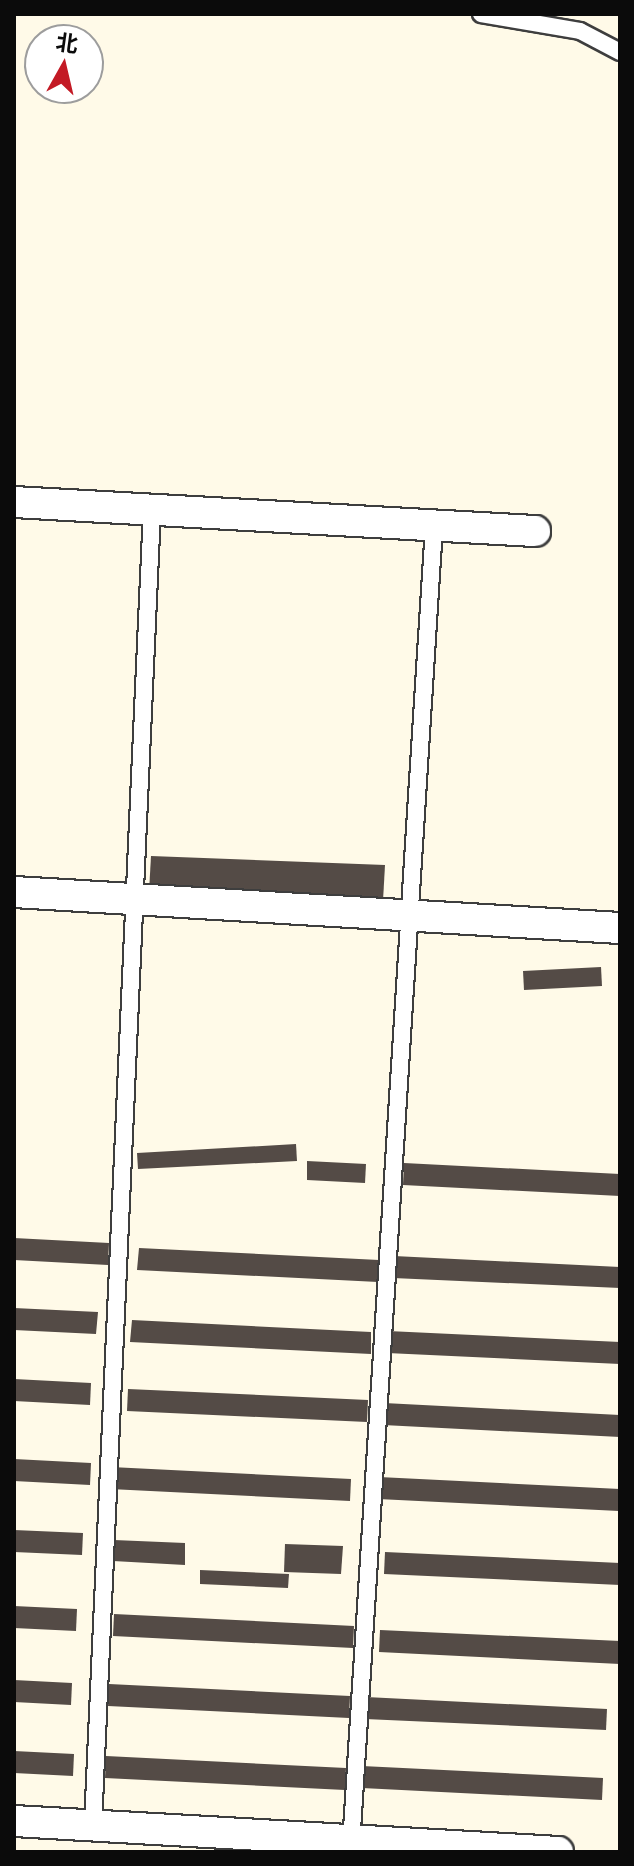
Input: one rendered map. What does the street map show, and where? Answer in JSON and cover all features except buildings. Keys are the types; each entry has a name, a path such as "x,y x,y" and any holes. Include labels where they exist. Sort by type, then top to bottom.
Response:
{"street":[{"path":"14,502 535,531"},
{"path":"14,892 620,928"},
{"path":"14,1821 351,1847 558,1852"}],"lane":[{"path":"481,14 580,31 620,52"},
{"path":"93,1825 152,509"},
{"path":"351,1847 434,526"}]}
